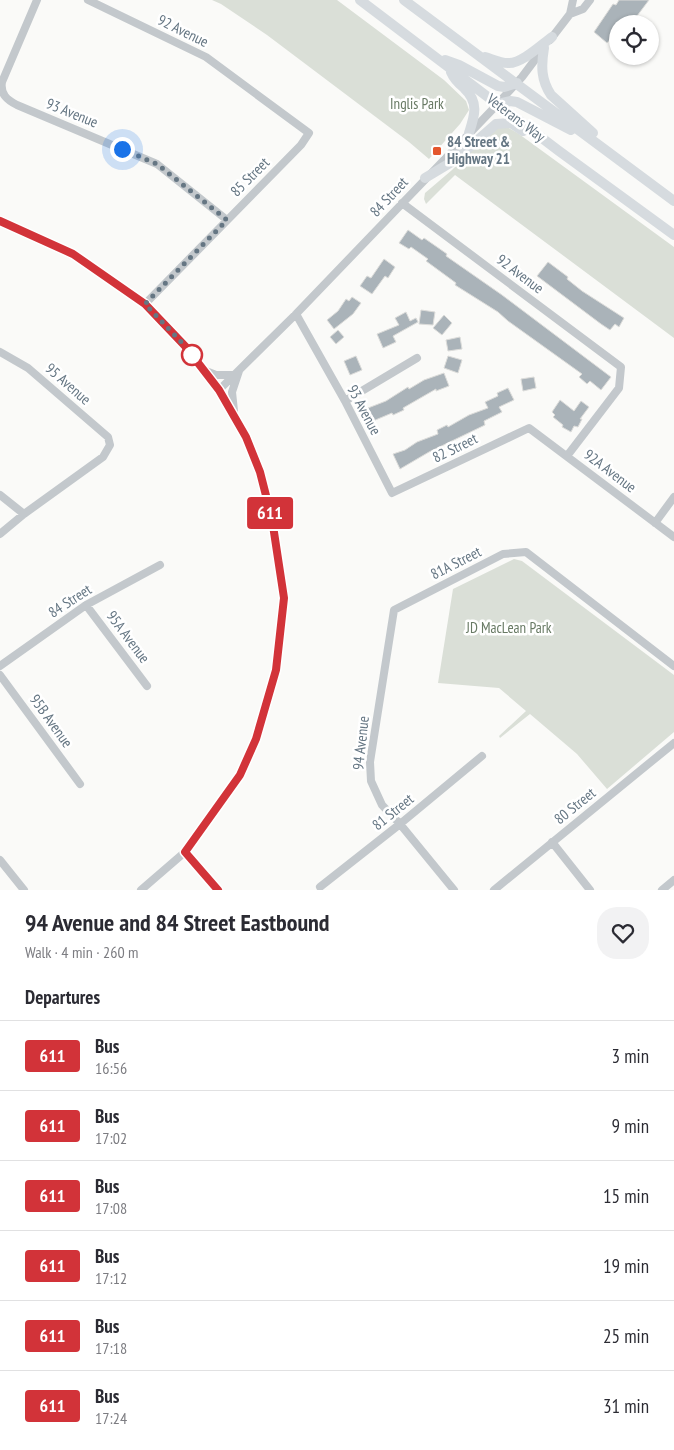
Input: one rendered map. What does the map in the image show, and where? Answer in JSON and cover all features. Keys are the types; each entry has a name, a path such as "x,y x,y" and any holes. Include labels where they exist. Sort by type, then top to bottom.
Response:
{"main road":[{"name":"Veterans Way","path":"360,0 559,151 674,235"},
{"name":"Veterans Way","path":"404,0 674,201"},
{"path":"477,55 502,63 512,63 521,60 552,37"},
{"path":"544,48 541,74 547,89 612,155"},
{"path":"435,56 459,65 498,86 517,83"},
{"path":"447,65 454,79 468,92 474,103 475,112 469,133"},
{"path":"497,104 510,101 517,102 593,140"},
{"path":"425,178 455,160 487,130 500,122 511,123 541,145 559,151"}],"street":[{"name":"93 Avenue","path":"37,0 2,82 1,89 6,98 17,105 157,164 227,220"},
{"name":"92 Avenue","path":"88,0 206,57 309,133"},
{"name":"84 Street","path":"219,390 296,314 517,83 570,14 573,0"},
{"name":"84 Street","path":"570,14 583,9 590,0"},
{"name":"85 Street","path":"145,304 302,145 309,133"},
{"name":"92 Avenue","path":"402,203 621,367 619,388 566,456"},
{"path":"0,221 73,254 145,304 185,346 219,390 246,437 260,472 272,519 284,598 276,670 256,739 240,775 185,852 141,890"},
{"name":"93 Avenue","path":"296,314 345,402 392,493"},
{"name":"95 Avenue","path":"0,352 28,368 108,437 110,445 103,457 24,514"},
{"path":"345,402 417,358"},
{"path":"204,370 216,375 237,372 232,392 235,417"},
{"name":"92A Avenue","path":"529,428 674,537"},
{"name":"82 Street","path":"392,493 529,428"},
{"path":"0,495 24,514 0,534"},
{"path":"655,523 674,497"},
{"name":"81A Street","path":"402,606 504,554 526,552 674,666"},
{"name":"84 Street","path":"0,666 86,605 160,565"},
{"name":"95A Avenue","path":"86,605 147,686"},
{"name":"94 Avenue","path":"402,606 394,610 370,762 371,781 382,805 454,890"},
{"name":"95B Avenue","path":"0,675 80,784"},
{"name":"80 Street","path":"494,890 674,743"},
{"name":"81 Street","path":"320,888 482,756"},
{"path":"552,842 590,890"},
{"path":"185,852 218,890"},
{"path":"0,860 24,890"},
{"path":"662,890 674,880"}],"green space":[{"name":"Inglis Park","path":"212,0 337,0 444,80 466,101 469,110 460,124 429,159 267,35"},
{"path":"496,127 507,127 519,134 674,247 674,338 455,175 426,204 424,199 425,193 452,170"},
{"name":"JD MacLean Park","path":"514,559 522,561 674,675 674,732 607,789 577,754 530,714 500,738 499,736 526,711 499,688 438,683 453,589"}],"building":[{"path":"619,0 649,0 638,15 609,15 609,41 607,43 594,32 613,4 616,5"},
{"path":"408,230 422,240 424,238 447,254 446,256 502,295 611,377 601,390 590,381 587,384 579,377 582,374 498,312 455,285 456,283 426,261 428,259 411,247 409,249 399,243"},
{"path":"384,259 395,267 388,278 385,276 372,294 360,286 367,276 371,278"},
{"path":"548,262 568,277 567,279 582,291 624,318 619,327 615,324 610,330 537,276"},
{"path":"352,297 361,303 353,314 334,329 327,320 338,311 346,299 349,301"},
{"path":"421,310 435,312 433,325 419,324"},
{"path":"406,312 410,321 416,318 418,322 393,336 396,342 383,348 377,334 399,325 395,318"},
{"path":"444,315 452,323 442,335 433,328"},
{"path":"338,330 344,337 336,344 330,337"},
{"path":"460,337 462,349 448,351 446,340"},
{"path":"356,356 362,370 350,375 344,361"},
{"path":"448,356 462,360 458,373 444,368"},
{"path":"444,373 449,386 436,391 436,389 403,408 404,410 373,421 368,408 386,401 408,387 409,389 424,380"},
{"path":"534,377 536,388 523,391 521,379"},
{"path":"508,388 514,400 499,407 502,412 484,421 485,425 429,452 400,469 393,454 438,434 437,430 447,425 448,427 469,415 488,408 485,402 498,396 497,393"},
{"path":"560,400 574,411 581,401 589,407 580,419 582,419 578,427 574,426 571,432 562,427 563,425 553,417 555,415 552,412"}],"bus line":[{"name":"611","path":"0,221 73,254 145,304 185,346 219,390 246,437 260,472 272,519 284,598 276,670 256,739 240,775 185,852 218,890"}],"place":[{"name":"84 Street & Highway 21","path":"437,151"}],"route":[{"path":"122,149 157,164 227,220 145,304 194,358 192,355"}]}
